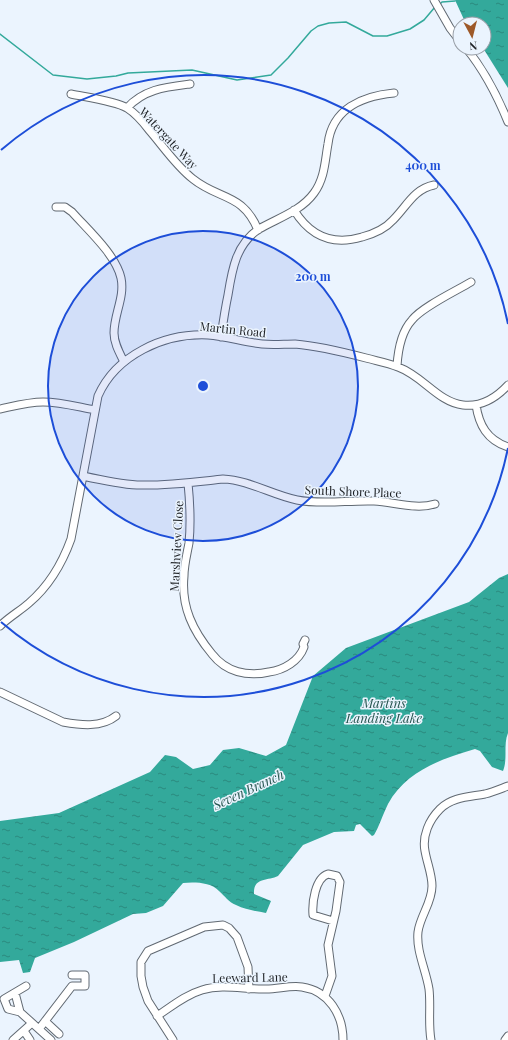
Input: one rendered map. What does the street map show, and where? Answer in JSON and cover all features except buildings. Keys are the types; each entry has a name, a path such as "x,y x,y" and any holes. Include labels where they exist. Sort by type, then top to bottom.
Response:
{"street":[{"path":"434,0 452,29"},
{"path":"471,56 493,90 508,122"},
{"path":"127,108 141,96 151,91 190,84"},
{"path":"220,337 235,259 244,243 258,230 294,210 310,198 320,183 324,170 329,134 339,116 347,108 380,94 394,93"},
{"name":"Watergate Way","path":"71,94 106,101 127,108 142,122 188,175 202,186 231,198 241,204 251,215 258,230"},
{"path":"294,210 305,224 319,235 336,240 354,240 370,235 384,228 419,191 426,186 434,185"},
{"path":"56,206 65,207 72,212 111,257 117,267 121,279 122,292 114,334 116,345 124,362"},
{"path":"397,366 402,336 412,320 421,311 471,282"},
{"name":"Martin Road","path":"0,626 38,595 57,570 65,555 70,539 98,396 103,384 109,376 124,362 142,349 172,339 196,335 220,337 262,344 294,344 315,346 397,366 417,376 439,395 461,405 476,405 486,402 495,397 508,386"},
{"path":"0,409 44,402 95,410"},
{"path":"476,405 478,417 489,436 508,447"},
{"name":"South Shore Place","path":"83,476 116,483 136,485 188,483 224,479 234,480 285,497 312,502 373,501 421,506 435,504"},
{"name":"Marshview Close","path":"188,483 190,525 183,593 189,619 202,643 225,667 238,672 252,674 274,672 290,664 302,653 305,640"},
{"path":"0,692 53,719 63,722 74,724 101,724 109,722 116,716"},
{"path":"431,1040 429,1025 429,988 417,940 419,925 432,888 431,875 425,851 425,836 427,829 435,815 449,803 457,799 495,791 508,786"},
{"path":"334,921 313,915 313,906 318,884 322,877 328,874 336,876 340,882 334,921 328,945 332,976 325,996 337,1011 342,1026 343,1040"},
{"path":"173,1040 148,1001 143,987 141,966 143,957 148,951 204,927 223,925 234,933 248,967 250,989"},
{"path":"39,1029 72,986 85,986 85,975 72,975"},
{"path":"26,986 4,1000 8,1009 20,1012 51,1040"},
{"name":"Leeward Lane","path":"157,1016 187,996 203,990 222,987 264,990 302,987 314,990 325,996"},
{"path":"16,992 20,1012"},
{"path":"45,1021 59,1034"},
{"path":"13,1040 24,1032 32,1023"},
{"path":"24,1032 30,1040"},
{"path":"505,1040 508,1036"}],"water":[{"path":"455,0 508,0 508,88 488,56 492,56 492,16 462,16"},
{"name":"Martins Landing Lake","path":"508,574 508,733 503,771 492,767 480,751 475,749 437,762 414,775 404,783 388,804 374,835 372,836 360,824 356,825 354,831 334,832 303,845 278,876 259,882 254,889 254,894 271,901 266,913 233,904 216,888 207,884 183,883 163,906 146,913 133,914 74,942 35,958 30,972 23,973 19,960 0,962 0,821 59,813 150,772 165,755 176,757 193,769 210,765 223,750 239,748 266,756 286,745 313,676 346,648 469,602 499,578"}],"waterway":[{"path":"440,4 442,2 455,1"},
{"path":"0,34 53,75 87,79 116,76 128,73 192,70 237,80 271,75 311,31 318,26 329,23 346,22 373,36 387,36 410,29 424,20 435,7"}],"water label":[{"name":"Seven Branch","path":"248,789"}]}
